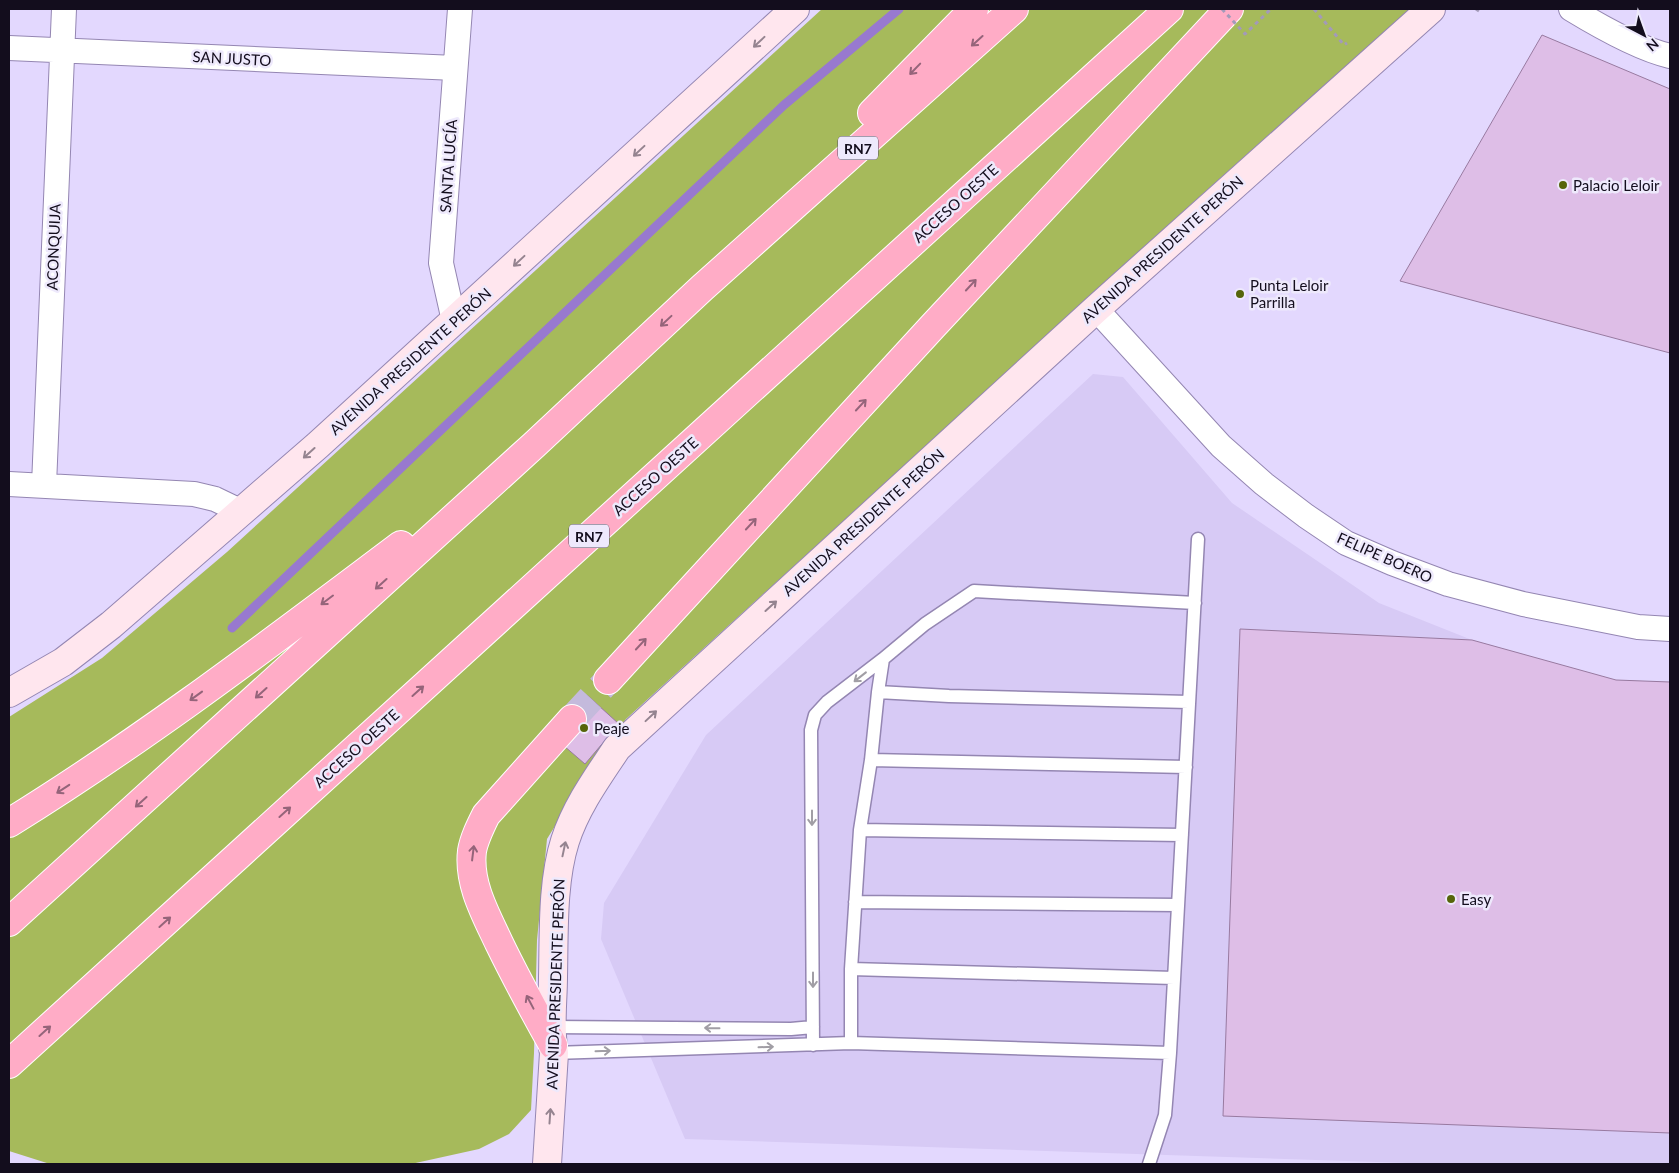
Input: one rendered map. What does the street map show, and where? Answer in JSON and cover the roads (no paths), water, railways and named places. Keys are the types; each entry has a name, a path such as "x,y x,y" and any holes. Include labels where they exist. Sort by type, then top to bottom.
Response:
{"highway":[{"path":"702,288 974,9"},
{"name":"RN7","path":"9,922 534,445 702,288 1014,9"},
{"name":"ACCESO OESTE","path":"9,1064 1169,9"},
{"path":"608,680 1229,9"},
{"path":"9,823 92,770 163,720 534,445"},
{"path":"553,1042 511,967 484,911 476,890 472,870 472,851 478,830 486,815 572,719"}],"street":[{"name":"ACONQUIJA","path":"44,485 64,9"},
{"name":"SANTA LUCÍA","path":"454,321 441,263 460,9"},
{"name":"AVENIDA PRESIDENTE PERÓN","path":"9,694 63,662 111,625 242,512 795,9"},
{"name":"AVENIDA PRESIDENTE PERÓN","path":"547,1164 553,1042 557,880 565,841 583,798 617,748 1096,309 1431,9"},
{"path":"1571,9 1622,37 1660,54 1670,56"},
{"name":"SAN JUSTO","path":"9,48 455,68"},
{"name":"FELIPE BOERO","path":"1096,309 1221,446 1292,506 1346,542 1392,563 1448,584 1513,601 1638,626 1670,629"},
{"path":"9,484 194,494 215,499 242,512"}],"lane":[{"path":"1150,1164 1164,1115 1170,1052 1198,539"},
{"path":"813,1045 811,730 815,715 827,702 925,624 974,591 1195,603"},
{"path":"851,1043 851,969 860,830 871,760 883,659"},
{"path":"878,692 949,696 1189,702"},
{"path":"871,760 1186,767"},
{"path":"860,830 1182,835"},
{"path":"855,902 1178,905"},
{"path":"851,969 1174,978"},
{"path":"553,1042 813,1027"},
{"path":"553,1042 813,1045 851,1043 1170,1052"}],"waterway":[{"path":"232,628 784,105 899,9"}],"tunnel":[{"path":"572,719 608,680"}],"place":[{"name":"Palacio Leloir","path":"1563,185"},
{"name":"Punta Leloir Parrilla","path":"1240,294"},
{"name":"Peaje","path":"584,728"},
{"name":"Easy","path":"1451,899"}]}
